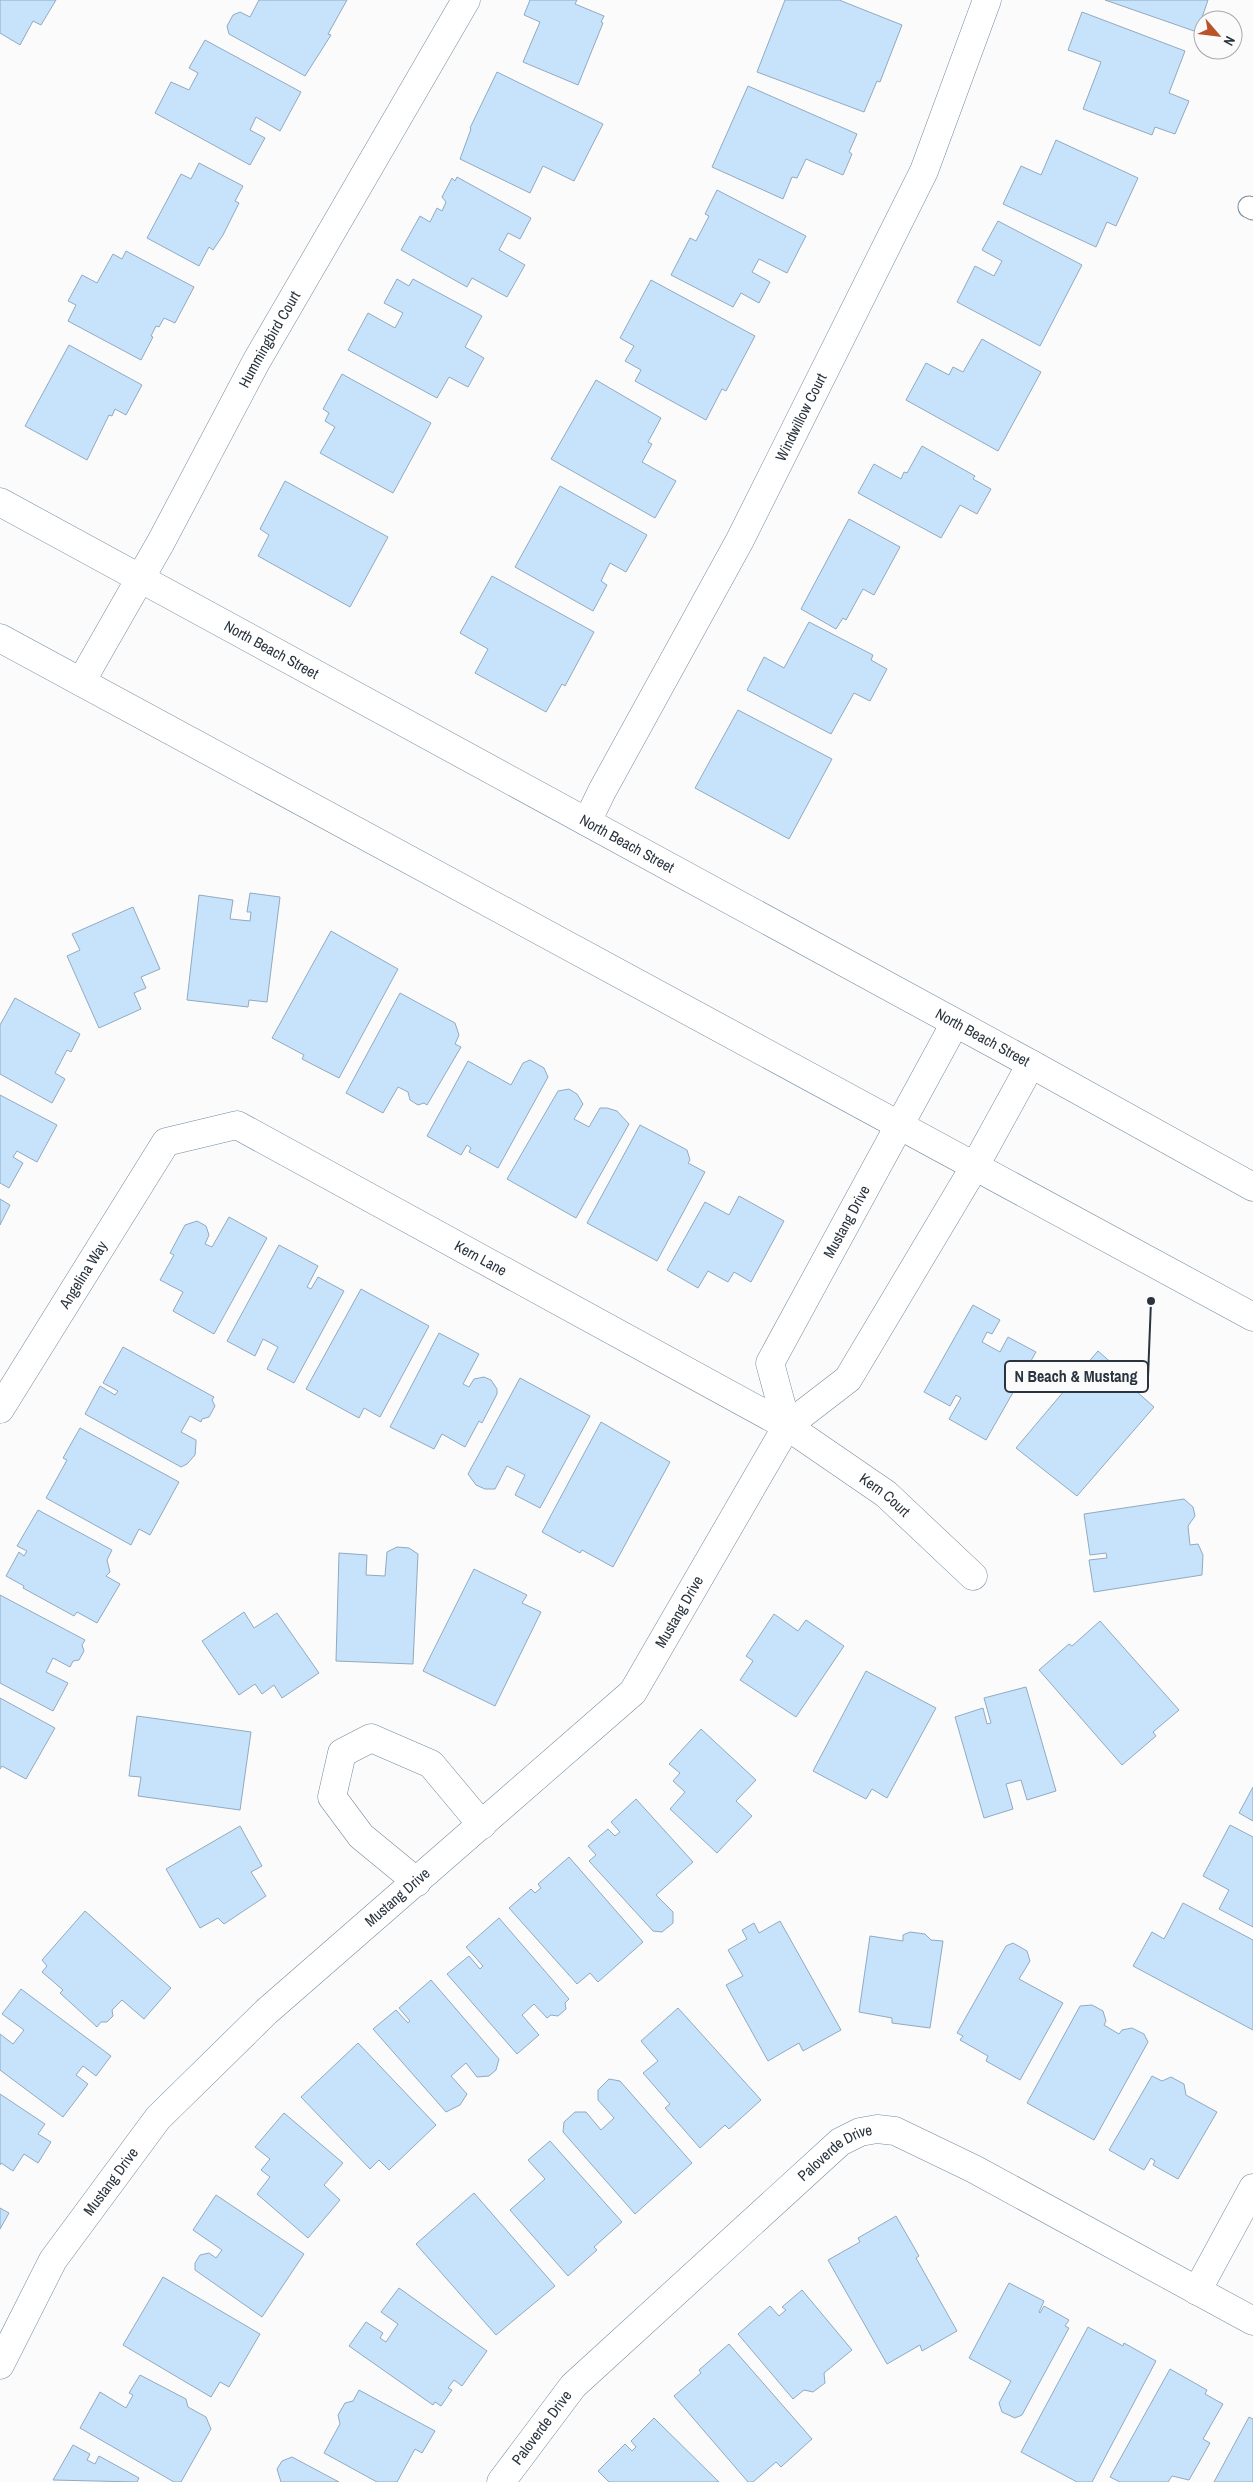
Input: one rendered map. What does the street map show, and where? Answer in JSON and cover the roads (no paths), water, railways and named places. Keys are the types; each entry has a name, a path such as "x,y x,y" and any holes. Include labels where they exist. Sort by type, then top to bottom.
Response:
{"street":[{"name":"Hummingbird Court","path":"81,682 141,579 256,362 466,0"},
{"name":"Windwillow Court","path":"587,822 602,791 740,540 924,171 987,0"},
{"name":"North Beach Street","path":"0,502 1253,1187"},
{"path":"0,638 1253,1316"},
{"name":"Mustang Drive","path":"787,1426 770,1363 955,1023"},
{"name":"Mustang Drive","path":"0,2365 53,2260 158,2118 266,2012 633,1692 787,1426 848,1379 975,1166 1030,1064"},
{"name":"Kern Lane","path":"166,1142 237,1125 787,1426"},
{"name":"Angelina Way","path":"0,1409 166,1142"},
{"name":"Kern Court","path":"787,1426 886,1494 973,1576"},
{"path":"417,1882 361,1836 332,1797 342,1753 371,1738 431,1764 482,1824"},
{"name":"Paloverde Drive","path":"501,2482 573,2386 840,2142 860,2132 877,2129 895,2131 974,2170 1253,2321"},
{"path":"1197,2290 1253,2188"}],"place":[{"name":"N Beach & Mustang","path":"1151,1301"}]}
